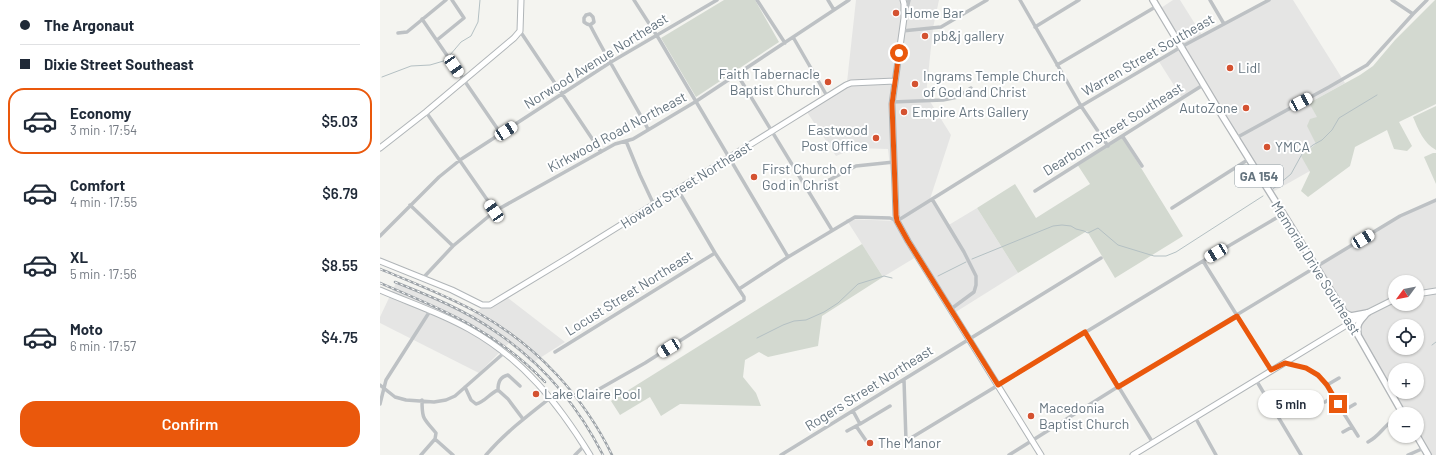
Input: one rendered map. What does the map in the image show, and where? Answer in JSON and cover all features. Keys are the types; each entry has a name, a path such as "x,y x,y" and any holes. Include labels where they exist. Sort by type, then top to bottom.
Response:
{"main road":[{"name":"Memorial Drive Southeast","path":"1153,0 1203,86 1345,313 1399,407"},
{"path":"1345,313 1352,316 1367,313"},
{"path":"1359,338 1357,325 1367,313"},
{"path":"1421,443 1428,455"}],"street":[{"path":"398,33 407,32 446,0"},
{"path":"437,40 464,18 452,0"},
{"path":"521,0 520,31 563,93 601,152"},
{"path":"634,0 788,257"},
{"name":"Norwood Avenue Northeast","path":"380,236 410,205 449,168 460,160 611,62 717,0"},
{"path":"757,0 785,43"},
{"path":"828,0 834,10"},
{"name":"Kirkwood Road Northeast","path":"423,278 453,246 494,211 615,144 633,138 695,102 849,0"},
{"path":"903,0 904,18"},
{"path":"909,0 904,18 892,102 895,214 897,221 1041,455"},
{"path":"902,31 941,27 987,0"},
{"path":"1020,0 1081,106 1108,146"},
{"path":"1035,26 1079,0"},
{"path":"1210,0 1224,24"},
{"name":"Warren Street Southeast","path":"897,221 1081,106 1181,47 1269,0"},
{"path":"1392,0 1413,14"},
{"path":"1236,138 1367,65 1427,0"},
{"path":"1057,65 1157,6"},
{"path":"422,19 501,134"},
{"path":"590,25 648,129"},
{"path":"380,148 510,42 520,31"},
{"path":"793,37 827,96"},
{"path":"737,74 832,230"},
{"name":"Howard Street Northeast","path":"423,278 487,306 498,301 654,205 827,96 851,83 895,80"},
{"name":"Dearborn Street Southeast","path":"1035,191 1203,86"},
{"path":"892,102 943,100 958,97 971,88"},
{"path":"426,112 494,211"},
{"path":"1123,137 1142,166"},
{"path":"626,140 654,205"},
{"path":"1172,208 1249,159"},
{"path":"808,191 856,166 894,162"},
{"path":"587,396 645,363 744,300 739,289 715,253 678,190"},
{"path":"932,199 964,252 976,276 974,292 951,309"},
{"path":"1009,455 1400,216 1436,200"},
{"path":"410,205 453,246"},
{"path":"904,380 906,441 1283,214"},
{"path":"739,289 788,257 855,217 890,218 897,221"},
{"name":"Locust Street Northeast","path":"555,352 715,253"},
{"name":"Rogers Street Northeast","path":"781,455 1101,258"},
{"path":"380,261 423,278"},
{"path":"1203,261 1271,370"},
{"path":"380,290 467,328 505,352 529,373 550,398 590,455"},
{"path":"1424,293 1436,291"},
{"path":"1133,455 1271,370 1367,313 1388,302"},
{"path":"380,404 382,386 430,311"},
{"path":"1085,332 1153,443"},
{"path":"382,386 395,397 406,400 434,402 446,400 455,396 505,352"},
{"path":"1285,363 1312,371 1322,379 1358,436"},
{"path":"466,386 472,402 476,404 482,402 498,390 500,380 508,375 520,386"},
{"path":"1327,385 1339,378"},
{"path":"1256,380 1301,455"},
{"path":"498,390 508,399 523,419"},
{"path":"1325,402 1334,396"},
{"path":"486,455 499,440 550,398"},
{"path":"421,455 435,439 436,433 425,421 422,413 422,400"},
{"path":"1343,411 1355,404"},
{"path":"847,431 890,406"},
{"path":"853,411 867,442"},
{"path":"1195,417 1216,455"},
{"path":"1368,442 1375,438 1388,423"},
{"path":"1343,432 1352,427"},
{"path":"435,439 453,455"},
{"path":"575,455 584,446"},
{"path":"1408,455 1424,448"}],"shaded area":[{"path":"724,0 755,0 779,42 696,97 661,38"},
{"path":"856,0 939,0 933,28 926,95 951,135 930,199 947,226 977,208 1018,273 951,315 916,257 883,277 846,219 896,221 888,149 855,148 836,156 805,109 847,82"},
{"path":"1173,0 1180,0 1202,35 1266,0 1293,0 1345,83 1309,103 1340,154 1269,194 1203,86 1182,98 1158,60 1179,47 1158,10"},
{"path":"1435,0 1436,104 1399,122 1412,146 1407,151 1394,149 1387,130 1355,147 1350,166 1308,197 1301,191 1310,172 1301,156 1316,144 1307,126 1310,119 1317,117 1309,103 1360,75 1373,66 1395,40"},
{"path":"1436,106 1436,150 1425,140 1413,117"},
{"path":"1122,137 1183,236 1115,278 1087,231 1018,273 977,208 1015,184 1036,218 1090,184 1077,164"},
{"path":"1436,153 1436,184 1424,157"},
{"path":"1436,200 1436,455 1428,455 1421,443 1424,443 1424,407 1399,407 1394,399 1424,399 1424,363 1388,363 1388,389 1314,267 1407,213"},
{"path":"862,244 883,277 822,316 818,346 768,357 759,352 745,360 743,377 756,393 761,406 680,404 661,416 650,397 620,415 611,401"},
{"path":"396,283 441,301 469,316 504,295 565,342 532,363 509,343 479,373 380,323 380,317"}],"waterway":[{"path":"450,55 461,42 471,36 478,22 480,0"},
{"path":"382,77 411,66 430,65 447,60"},
{"path":"1273,189 1291,174 1302,154 1322,140 1332,130 1339,118 1377,95"},
{"path":"972,259 1053,226 1062,225 1071,226 1088,233 1098,228 1118,245 1154,256 1166,256 1176,252 1263,196"},
{"path":"938,276 966,262"},
{"path":"757,338 783,325 794,321 806,320 824,312 838,303 858,284 884,276 892,278"},
{"path":"1432,345 1436,342"}],"railway":[{"path":"380,269 468,307 521,341 539,357 573,393 588,413 612,455"},
{"path":"395,282 460,310 496,332 529,357 570,403 582,419 603,455"},
{"path":"380,283 447,313 488,335 508,349 545,382"}],"place":[{"name":"Home Bar","path":"896,13"},
{"name":"pb&j gallery","path":"925,36"},
{"name":"Lidl","path":"1230,68"},
{"name":"Faith Tabernacle Baptist Church","path":"828,82"},
{"name":"Ingrams Temple Church of God and Christ","path":"915,84"},
{"name":"AutoZone","path":"1246,108"},
{"name":"Empire Arts Gallery","path":"904,112"},
{"name":"Eastwood Post Office","path":"876,138"},
{"name":"YMCA","path":"1267,147"},
{"name":"First Church of God in Christ","path":"754,177"},
{"name":"Lake Claire Pool","path":"536,394"},
{"name":"Macedonia Baptist Church","path":"1031,416"},
{"name":"The Manor","path":"870,443"}],"route":[{"path":"899,53 892,104 897,221 998,385 1085,332 1118,387 1237,316 1271,370 1285,363 1312,371 1327,385 1338,404"}]}
